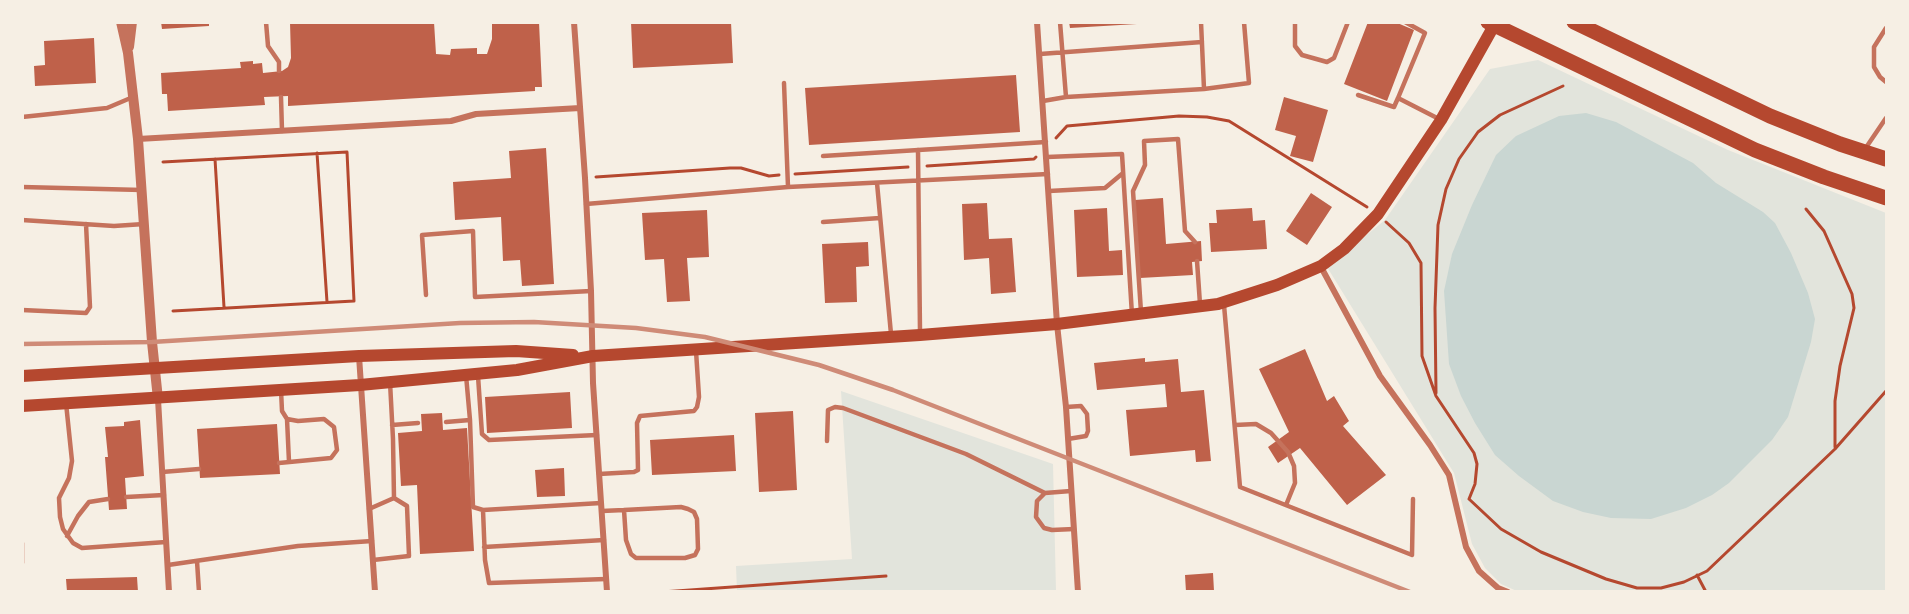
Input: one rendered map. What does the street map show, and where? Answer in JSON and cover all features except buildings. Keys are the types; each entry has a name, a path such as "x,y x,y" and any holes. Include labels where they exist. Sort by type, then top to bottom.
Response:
{"main road":[{"path":"1574,22 1770,116 1887,159"},
{"path":"22,406 360,385 517,370 593,356 1057,324 1224,302 1277,285 1321,266 1344,249 1378,214 1441,120 1493,24 1755,150 1887,198"},
{"path":"22,376 359,356 516,351 593,356"}],"street":[{"path":"121,22 128,53 138,140 152,342 156,369 169,591"},
{"path":"128,53 132,22"},
{"path":"574,22 585,178 607,591"},
{"path":"1037,22 1078,591"},
{"path":"138,140 451,121 476,114 580,108"},
{"path":"1321,266 1380,376 1449,475 1466,547 1479,571 1498,588 1508,591"},
{"path":"359,356 375,591"}],"lane":[{"path":"266,22 268,46 279,62 279,71"},
{"path":"1060,22 1066,97"},
{"path":"1201,22 1204,89"},
{"path":"1043,101 1066,97 1204,89 1249,83 1244,22"},
{"path":"1295,22 1295,46 1302,55 1327,62 1334,58 1348,22"},
{"path":"1358,95 1394,107 1425,33 1405,22"},
{"path":"1887,28 1874,47 1874,67 1880,77 1887,82"},
{"path":"1040,54 1202,42"},
{"path":"784,83 788,187"},
{"path":"22,117 107,108 133,96"},
{"path":"280,97 282,131"},
{"path":"1398,98 1441,120"},
{"path":"1863,152 1887,118"},
{"path":"1136,314 1133,192 1145,165 1144,141 1178,139 1185,231 1195,242"},
{"path":"823,156 1046,145"},
{"path":"918,150 920,335"},
{"path":"1047,157 1122,154 1136,314"},
{"path":"1049,191 1105,188 1123,172"},
{"path":"586,204 788,187 1048,174"},
{"path":"877,183 891,337"},
{"path":"22,187 142,190"},
{"path":"823,222 880,218"},
{"path":"22,220 114,226 144,224"},
{"path":"22,310 86,313 90,307 86,224"},
{"path":"426,295 422,235 472,231 476,297 591,291"},
{"path":"1197,261 1200,306"},
{"path":"1224,302 1240,487 1412,555 1413,499"},
{"path":"599,474 638,470 637,423 640,416 694,411 699,397 696,349"},
{"path":"472,374 470,420 473,507 483,510 601,503"},
{"path":"472,374 482,434 489,440 597,435"},
{"path":"390,382 394,498"},
{"path":"281,390 282,411 287,419 289,462"},
{"path":"66,403 72,461 69,478 59,498 63,529 67,536 82,548 166,543"},
{"path":"1066,407 1082,406 1087,414 1086,436 1068,439"},
{"path":"827,441 828,410 835,407 843,408 966,454 1045,493 1071,490"},
{"path":"279,463 331,459 337,450 334,427 324,419 298,422 287,419"},
{"path":"446,422 470,420"},
{"path":"392,425 418,423"},
{"path":"1235,425 1256,424 1271,432 1288,453 1294,466 1295,483 1286,505"},
{"path":"162,472 200,469"},
{"path":"1045,493 1037,501 1036,517 1039,523 1044,528 1052,530 1074,529"},
{"path":"126,497 164,495"},
{"path":"369,509 394,498"},
{"path":"373,560 409,556 407,506 394,498"},
{"path":"67,536 89,502 108,499"},
{"path":"602,511 624,510 688,508 697,519 699,549 695,555 685,558 636,558 631,554 626,540 624,510"},
{"path":"483,510 484,547 489,583 606,579"},
{"path":"484,547 604,540"},
{"path":"168,565 298,546 372,541"},
{"path":"22,543 22,563"},
{"path":"197,561 199,591"}],"path":[{"path":"1436,396 1437,225 1446,189 1459,159 1478,132 1500,114 1563,86"},
{"path":"585,178 730,168 741,168 769,176 1034,159 1067,126 1179,116 1229,121 1304,170 1378,214 1409,243 1421,263 1422,356 1436,396 1474,453 1477,464 1475,484 1469,499 1501,529 1541,552 1606,579 1636,588 1661,588 1707,571 1835,449 1887,391"},
{"path":"163,162 347,152 354,301 173,311"},
{"path":"317,153 327,302"},
{"path":"215,159 224,308"},
{"path":"1806,209 1824,231 1852,294 1854,308 1840,366 1835,401 1835,449"},
{"path":"1698,575 1706,591"},
{"path":"662,591 886,576"}],"shaded area":[{"path":"1538,60 1728,150 1886,213 1886,591 1519,592 1501,584 1485,568 1472,544 1454,473 1327,267 1385,220 1490,69"},
{"path":"1586,113 1616,122 1693,163 1716,183 1763,212 1775,223 1791,253 1808,293 1815,319 1811,342 1788,417 1772,440 1729,483 1712,495 1686,508 1651,519 1611,518 1583,512 1553,501 1519,476 1495,455 1475,423 1461,396 1449,364 1444,291 1452,254 1496,155 1516,136 1559,116"},
{"path":"841,391 1053,464 1056,591 737,591 736,566 852,559"}],"railway":[{"path":"22,344 152,342 460,323 534,322 636,328 705,337 819,365 893,390 1410,592"}]}
